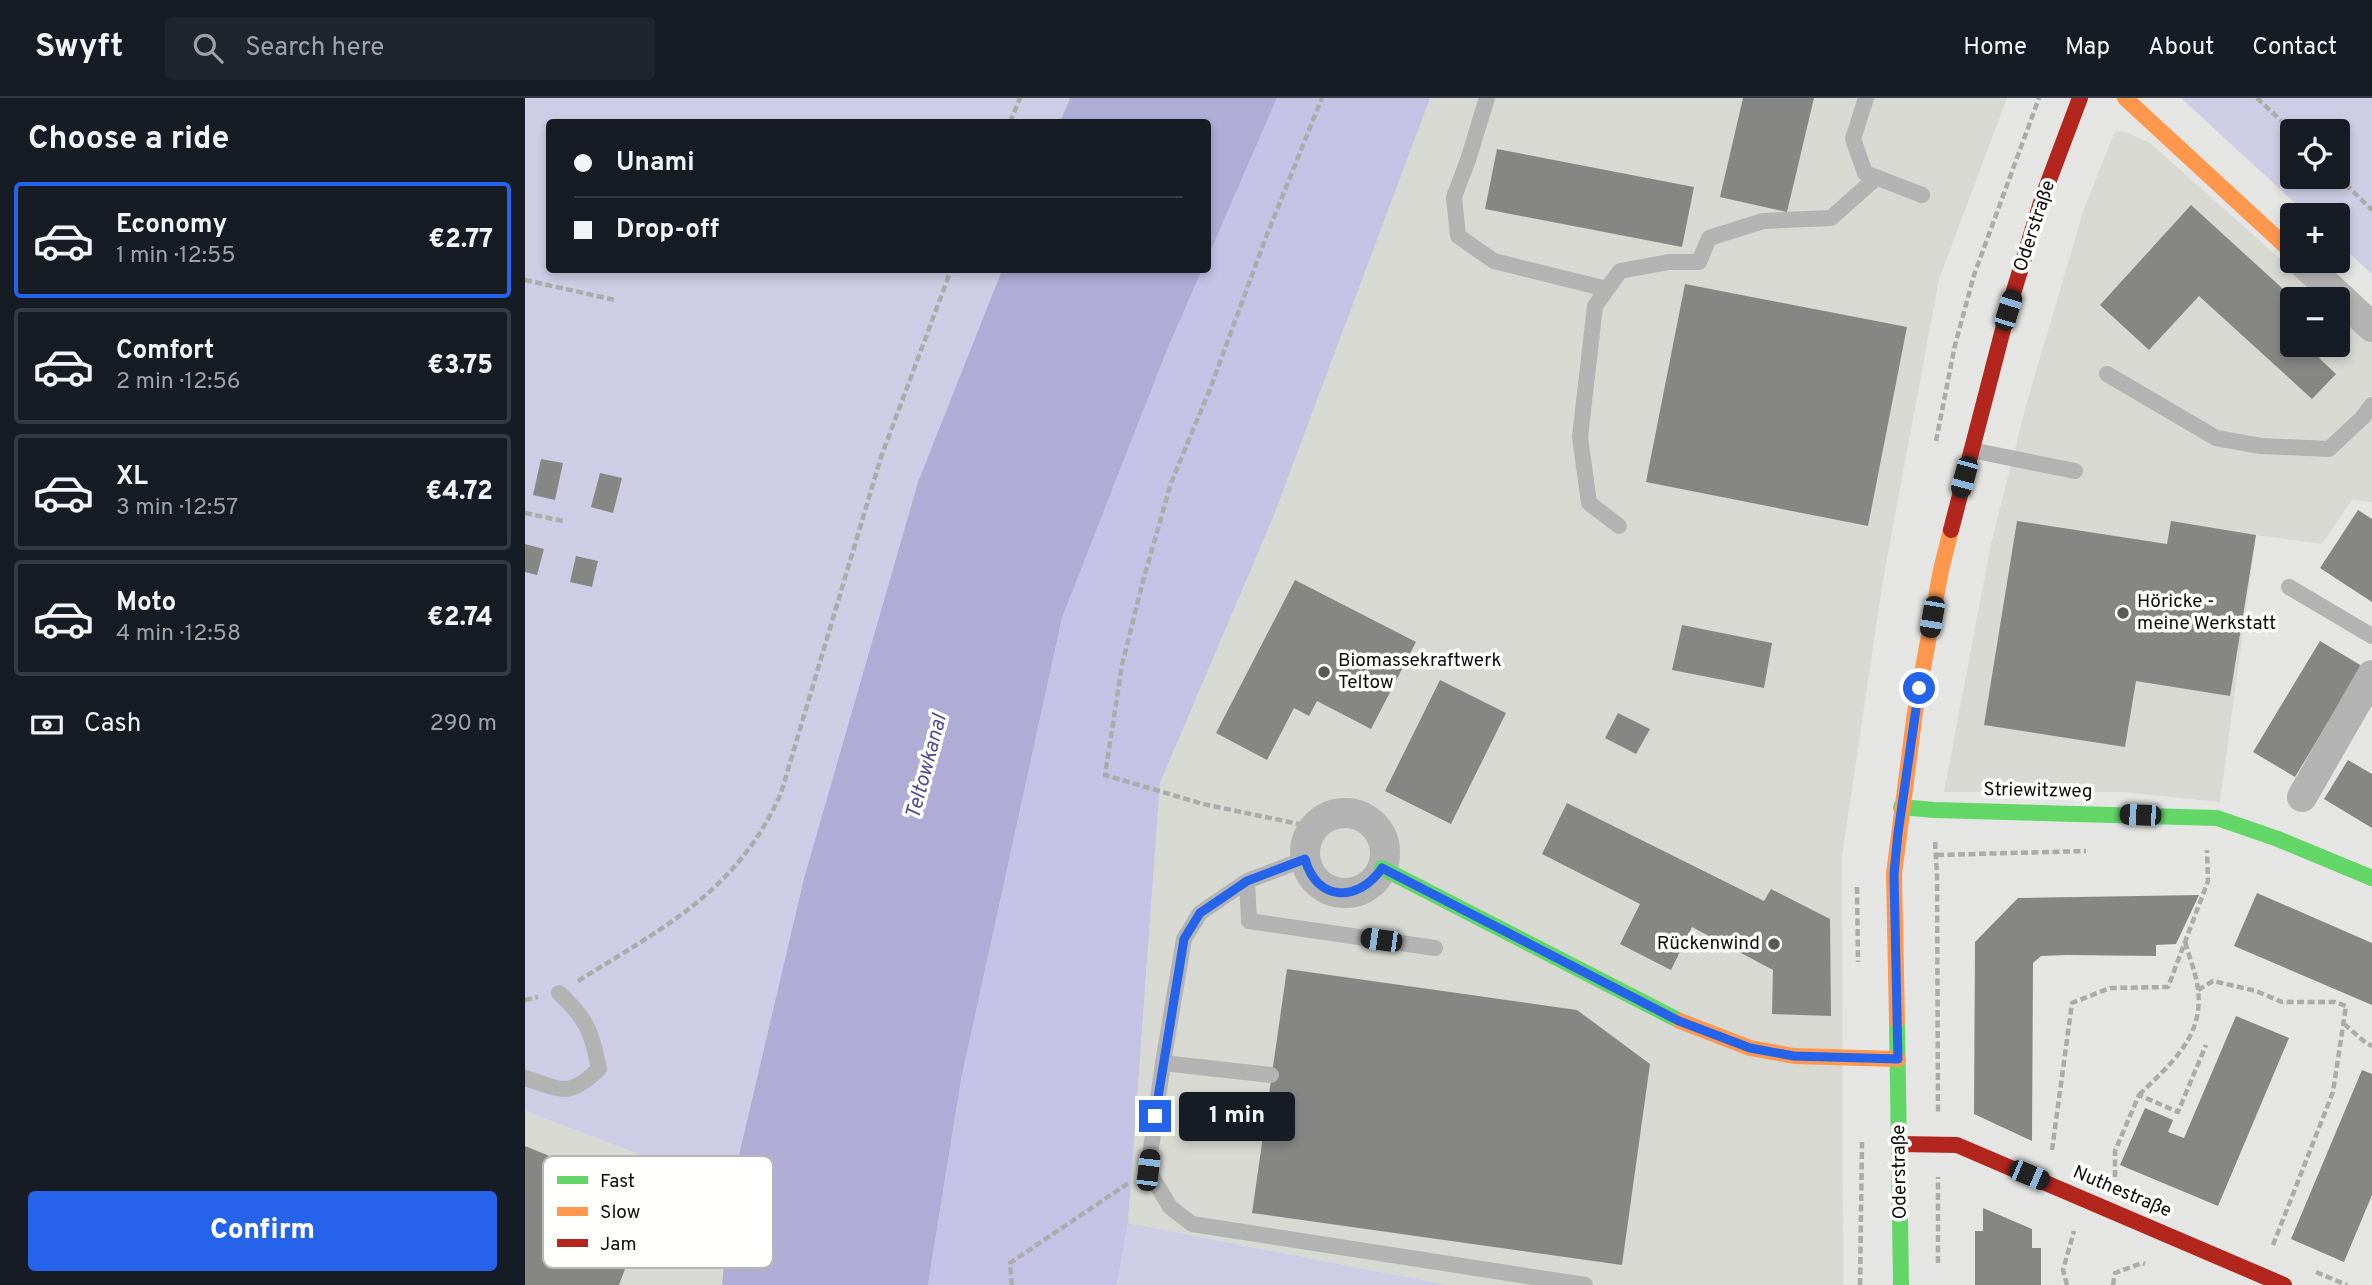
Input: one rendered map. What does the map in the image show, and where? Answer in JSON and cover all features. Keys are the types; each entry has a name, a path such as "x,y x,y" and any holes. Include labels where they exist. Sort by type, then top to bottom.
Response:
{"street":[{"name":"Oderstraße","path":"1901,1285 1894,874 1915,712 1941,570 2008,310 2043,196 2080,98"},
{"path":"2125,98 2280,241"},
{"path":"2314,273 2372,327"},
{"path":"2302,797 2372,675"},
{"name":"Striewitzweg","path":"1901,807 2217,818 2278,839 2372,878"},
{"path":"1333,813 1358,814 1372,822 1383,838 1386,852 1382,868 1373,881 1355,892 1341,893 1320,885 1307,868 1305,859 1306,842 1313,827 1333,813"},
{"path":"1382,868 1679,1021 1750,1048 1794,1056 1898,1059"},
{"name":"Nuthestraße","path":"1899,1144 1957,1145 2284,1285"}],"lane":[{"path":"1487,98 1454,197 1458,236 1495,261 1607,289"},
{"path":"1866,98 1853,139 1865,173 1922,195"},
{"path":"1619,526 1589,503 1580,437 1595,306 1620,271 1669,262 1699,262 1709,238 1763,221 1831,218 1876,178"},
{"path":"2106,374 2216,438 2261,446 2329,449 2372,405"},
{"path":"1971,450 2075,471"},
{"path":"2289,587 2372,636"},
{"path":"1305,859 1247,881 1200,913 1184,939 1148,1170 1170,1207 1192,1224 1585,1285"},
{"path":"1247,881 1248,921 1435,948"},
{"path":"525,1078 563,1090 582,1085 599,1069 594,1044 581,1014 559,993"},
{"path":"1163,1063 1271,1075"}],"path":[{"path":"1011,119 1020,98"},
{"path":"1313,827 1203,804 1105,775 1122,665 1171,483 1322,98"},
{"path":"2257,98 2280,120"},
{"path":"2350,189 2372,210"},
{"path":"525,1000 559,993 668,925 726,878 749,851 768,822 791,761 881,457 950,273"},
{"path":"525,280 615,300"},
{"path":"525,513 563,521"},
{"path":"2194,850 2219,850"},
{"path":"2051,1158 2072,1003 2110,988 2168,986 2208,881 2207,850"},
{"path":"1938,1274 1937,855 2089,851"},
{"path":"2115,1185 2115,1151 2139,1095 2184,1050 2196,1024 2198,990 2185,940"},
{"path":"2198,990 2213,981 2256,990 2282,1002 2335,1002 2346,1006 2333,1092 2271,1252"},
{"path":"2344,1023 2366,1044 2372,1045"},
{"path":"2139,1095 2178,1112 2206,1045"},
{"path":"1012,1285 1010,1263 1148,1170"},
{"path":"2067,1285 2063,1270 2078,1220"},
{"path":"2113,1285 2115,1273 2142,1263 2154,1268"}],"shaded area":[{"path":"525,98 1070,98 1061,119 546,119 546,273 1001,273 918,482 804,878 739,1156 644,1156 525,1111"},
{"path":"1277,98 1430,98 1272,520 1160,783 1128,1223 1117,1285 928,1285 961,1080 1062,618 1167,350 1201,273 1211,273 1211,250"},
{"path":"1376,98 2007,98 1939,279 1883,580 1842,856 1843,1285 1448,1285 1128,1223 1160,783 1272,520"},
{"path":"2181,98 2372,98 2372,274 2350,254 2350,203 2295,203"},
{"path":"2115,131 2125,132 2149,142 2280,259 2280,273 2296,273 2312,287 2280,287 2280,357 2350,357 2350,322 2372,341 2372,502 2352,500 2322,544 2256,535 2220,802 2121,792 1944,792 1991,544 2027,402 2084,209"},
{"path":"525,1111 644,1156 543,1156 543,1268 724,1268 722,1285 525,1285"},
{"path":"1128,1223 1448,1285 1117,1285"}],"water":[{"path":"1070,98 1277,98 1211,250 1211,119 1061,119"},
{"name":"Teltowkanal","path":"1001,273 1201,273 1167,350 1062,618 961,1080 928,1285 722,1285 724,1268 773,1268 773,1156 739,1156 804,878 918,482"}],"building":[{"path":"1743,98 1814,98 1787,212 1720,197"},
{"path":"1497,149 1694,187 1682,247 1485,209"},
{"path":"2191,205 2281,287 2280,357 2320,357 2336,374 2312,399 2199,296 2149,350 2100,305"},
{"path":"1685,284 1907,327 1868,526 1646,482"},
{"path":"541,459 563,463 555,500 533,495"},
{"path":"600,473 622,478 613,513 591,507"},
{"path":"2358,510 2372,519 2372,602 2320,568"},
{"name":"Höricke - meine Werkstatt","path":"2017,521 2167,544 2171,521 2256,535 2230,696 2136,681 2125,747 1984,725"},
{"path":"525,544 544,549 537,575 525,572"},
{"path":"576,556 598,561 592,587 570,582"},
{"name":"Biomassekraftwerk Teltow","path":"1295,580 1416,642 1371,729 1317,701 1309,716 1294,708 1267,760 1216,733"},
{"path":"1682,625 1772,643 1764,688 1672,670"},
{"path":"2320,641 2362,666 2295,777 2253,752"},
{"path":"1440,680 1506,713 1451,824 1385,791"},
{"path":"1618,713 1650,729 1636,754 1605,738"},
{"path":"2348,760 2372,774 2372,828 2324,799"},
{"path":"1567,803 1764,901 1771,889 1830,919 1831,1016 1772,1014 1773,970 1692,927 1671,970 1620,944 1640,904 1542,854"},
{"path":"2257,893 2372,943 2372,1005 2234,946"},
{"path":"2199,895 2176,944 2156,945 2156,956 2041,956 2033,963 2032,1141 1974,1114 1975,942 2018,898"},
{"path":"1287,969 1577,1010 1650,1064 1622,1265 1252,1213"},
{"path":"2236,1016 2289,1038 2218,1206 2120,1165 2145,1108 2173,1120 2168,1132 2184,1138"},
{"path":"2362,1070 2372,1074 2372,1195 2344,1262 2291,1239"},
{"path":"525,1146 549,1156 543,1156 543,1268 625,1268 619,1285 525,1285"},
{"path":"1983,1208 2032,1229 2032,1248 2041,1248 2041,1285 1975,1285 1975,1231 1983,1231"}],"traffic: fast":[{"path":"1901,807 2217,818 2278,839 2372,878"},
{"path":"1382,868 1680,1021"},
{"path":"1897,1021 1901,1285"}],"traffic: slow":[{"path":"2125,98 2280,241"},
{"path":"1897,1021 1894,874 1915,712 1951,530"},
{"path":"1680,1021 1750,1048 1794,1056 1898,1059"}],"traffic: jam":[{"path":"1951,530 2008,310 2043,196 2080,98"},
{"path":"1899,1144 1957,1145 2284,1285"}],"place":[{"name":"Höricke - meine Werkstatt","path":"2123,613"},
{"name":"Biomassekraftwerk Teltow","path":"1324,672"},
{"name":"Rückenwind","path":"1774,944"}],"route":[{"path":"1155,1116 1184,939 1200,913 1247,881 1305,859 1307,868 1320,885 1341,893 1355,892 1373,881 1382,868 1679,1021 1750,1048 1794,1056 1898,1059 1894,874 1919,688"}]}
